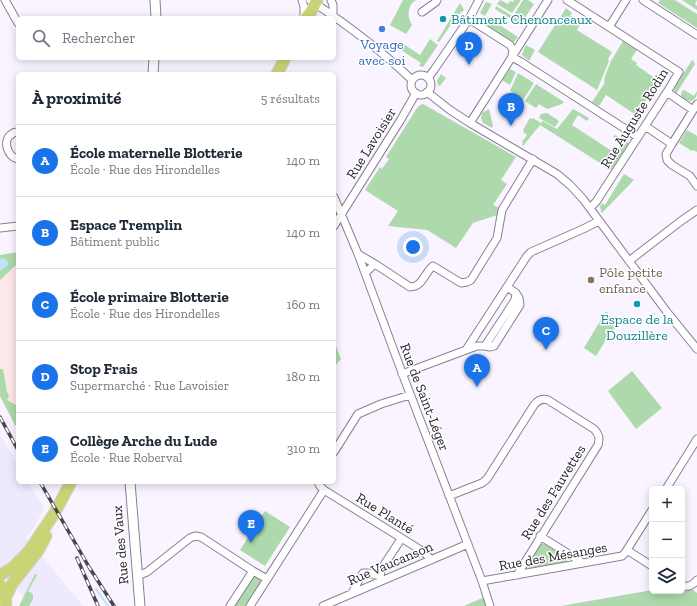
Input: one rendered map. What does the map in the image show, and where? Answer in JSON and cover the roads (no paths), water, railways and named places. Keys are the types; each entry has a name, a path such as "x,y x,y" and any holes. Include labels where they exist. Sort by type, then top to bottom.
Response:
{"main road":[{"path":"278,72 284,60"},
{"path":"285,72 290,60"},
{"path":"0,576 11,569 25,555 54,514 70,484"},
{"path":"6,601 12,584 38,551 47,534 54,514"},
{"path":"0,585 3,589 6,601"}],"street":[{"path":"5,0 16,19"},
{"path":"156,0 156,16"},
{"path":"302,0 304,7 327,16"},
{"path":"330,16 332,5 331,0"},
{"path":"422,12 437,0"},
{"path":"428,78 469,20 479,0"},
{"path":"470,123 548,0"},
{"name":"Rue Auguste Rodin","path":"567,0 679,72 596,202 590,208"},
{"path":"609,27 626,0"},
{"path":"647,1 697,36"},
{"path":"469,20 510,46 513,50 512,57"},
{"path":"336,21 386,56 412,80"},
{"path":"512,57 638,137"},
{"path":"153,72 154,60"},
{"path":"420,75 428,78 431,84 427,92 421,95 413,91 411,86 414,77 420,75"},
{"path":"427,92 470,123 561,177 583,199 628,261 697,349"},
{"path":"667,92 695,107 666,154 667,160 672,165 690,176 697,186"},
{"name":"Rue Lavoisier","path":"336,223 416,93"},
{"path":"645,126 672,144"},
{"path":"16,133 11,134 7,140 8,151 16,158"},
{"path":"358,254 410,287 415,287 420,284 430,268 433,266 461,283 471,280 497,238 502,210 533,159"},
{"name":"Rue de Saint-Léger","path":"336,202 358,254 490,606"},
{"path":"628,261 697,210"},
{"path":"466,350 530,252 599,221"},
{"path":"0,228 16,226"},
{"path":"365,273 375,264"},
{"path":"402,374 477,346 494,346 520,305 519,298 516,293 507,287"},
{"path":"336,447 358,414 381,404 410,395"},
{"name":"Rue des Fauvettes","path":"449,496 484,482 536,402 542,399 548,400 597,432 600,438 598,445 516,575"},
{"path":"668,486 697,439"},
{"name":"Rue des Vaux","path":"130,484 140,606"},
{"path":"250,606 324,490 319,484"},
{"name":"Rue Planté","path":"324,490 424,552 431,560"},
{"name":"Rue des Mésanges","path":"482,582 622,556 649,515"},
{"path":"137,576 147,572 190,538 195,536 201,538 267,579"},
{"path":"540,536 583,563"},
{"path":"352,593 363,573 368,573 380,579 381,571 384,565 401,538"},
{"name":"Rue Vaucanson","path":"323,606 380,579 468,544"},
{"path":"627,550 649,564"},
{"path":"230,606 253,571"},
{"path":"685,586 690,586 697,580"}],"water":[{"path":"0,258 5,259 8,262 8,265 0,271"}],"waterway":[{"path":"96,589 108,606"}],"railway":[{"path":"0,417 16,446"},
{"path":"41,484 89,567 114,606"},
{"path":"77,558 98,606"}],"place":[{"name":"Bâtiment Chenonceaux","path":"443,19"},
{"name":"Voyage avec soi","path":"382,29"},
{"name":"Stop Frais","path":"469,65"},
{"name":"Espace Tremplin","path":"511,126"},
{"name":"Pôle petite enfance","path":"591,280"},
{"name":"Espace de la Douzillère","path":"637,304"},
{"name":"École primaire Blotterie","path":"546,350"},
{"name":"École maternelle Blotterie","path":"477,387"},
{"name":"Collège Arche du Lude","path":"251,543"}]}
